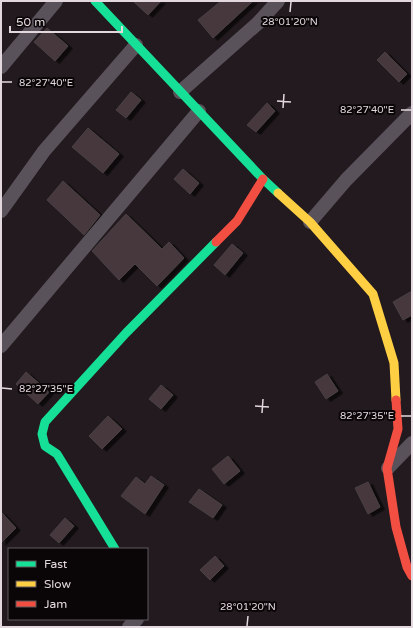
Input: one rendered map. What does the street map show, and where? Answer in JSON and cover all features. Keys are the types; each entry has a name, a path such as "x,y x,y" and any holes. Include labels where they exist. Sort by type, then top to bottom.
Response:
{"street":[{"path":"1,67 56,1"},
{"path":"180,92 258,23 278,1"},
{"path":"101,3 136,45 180,92 263,179 310,222 374,294 394,363 398,430 387,468 396,527 407,568 412,576"},
{"path":"1,211 44,151 136,45"},
{"path":"1,346 199,111"},
{"path":"310,222 346,180 412,114"},
{"path":"114,548 57,454 45,446 42,434 45,422 126,333 237,221 263,179"},
{"path":"387,468 412,443"}],"building":[{"path":"133,1 161,1 148,15"},
{"path":"221,1 253,1 213,38 198,20"},
{"path":"47,28 68,46 55,61 34,42"},
{"path":"385,52 407,74 399,82 377,60"},
{"path":"131,92 141,100 126,118 116,110"},
{"path":"267,103 275,111 256,132 247,125"},
{"path":"88,128 119,154 103,173 72,147"},
{"path":"183,169 199,183 190,194 174,179"},
{"path":"63,181 100,215 84,235 47,200"},
{"path":"126,214 162,249 169,242 184,258 157,286 135,264 119,280 92,251"},
{"path":"232,244 243,253 225,275 214,265"},
{"path":"412,291 412,315 403,320 393,302"},
{"path":"26,372 49,392 38,404 16,384"},
{"path":"327,374 338,391 326,399 315,382"},
{"path":"161,385 173,395 161,409 149,399"},
{"path":"108,416 122,429 102,449 89,436"},
{"path":"228,456 240,471 224,484 212,469"},
{"path":"151,476 164,485 145,514 121,496 136,477 145,484"},
{"path":"368,482 380,507 368,514 355,488"},
{"path":"199,489 222,505 213,518 189,502"},
{"path":"1,512 16,528 1,543"},
{"path":"65,518 74,526 59,543 50,535"},
{"path":"215,556 224,566 210,580 200,570"}],"traffic: fast":[{"path":"95,1 278,193"},
{"path":"114,548 57,454 45,446 42,434 45,422 126,333 216,242"}],"traffic: slow":[{"path":"278,193 310,222 373,294 394,363 396,400"}],"traffic: jam":[{"path":"216,242 237,221 263,179"},
{"path":"396,400 398,429 387,468 396,527 407,567 412,576"}]}
